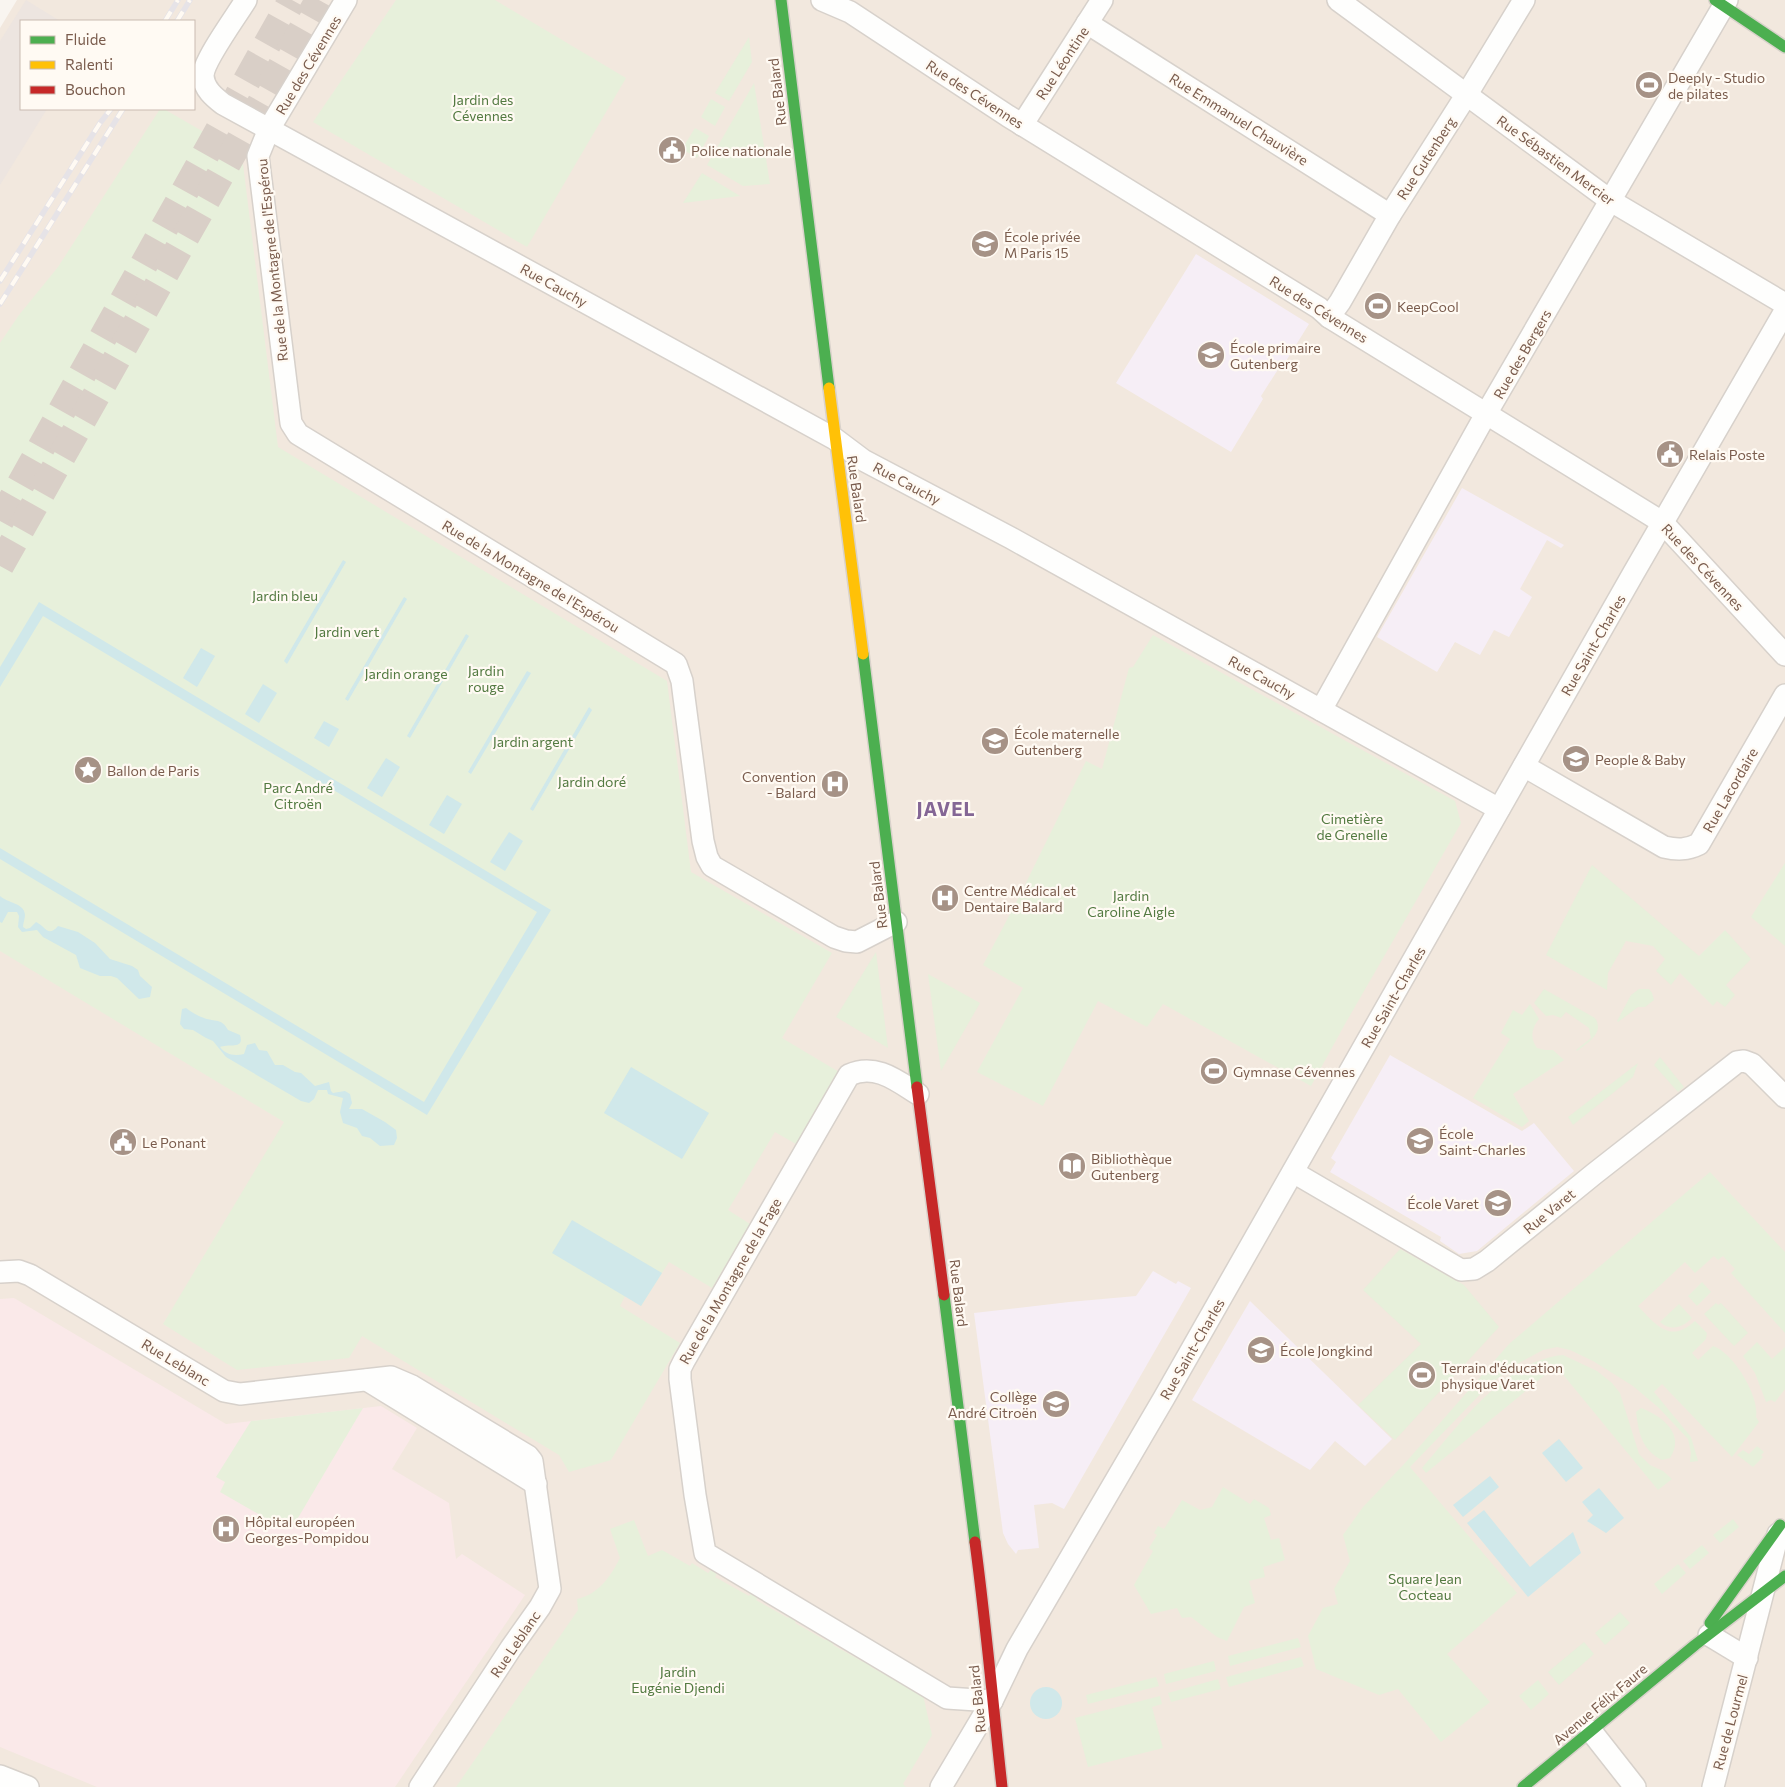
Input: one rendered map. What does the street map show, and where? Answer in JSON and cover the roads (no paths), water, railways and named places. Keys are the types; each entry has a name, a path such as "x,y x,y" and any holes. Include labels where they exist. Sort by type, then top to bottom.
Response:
{"street":[{"name":"Rue Cauchy","path":"246,0 204,69 205,83 212,95 223,104 835,439 863,460 1011,538 1499,809"},
{"name":"Rue des Cévennes","path":"269,129 346,0"},
{"name":"Rue Balard","path":"781,0 985,1618 1002,1787"},
{"name":"Rue des Cévennes","path":"822,0 850,12 1022,125 1662,522 1785,655"},
{"name":"Rue Léontine","path":"1022,125 1102,0"},
{"name":"Rue Sébastien Mercier","path":"1338,0 1611,201 1785,304"},
{"name":"Rue Gutenberg","path":"1329,316 1340,302 1390,215 1524,0"},
{"path":"1722,2 1785,46"},
{"name":"Rue des Bergers","path":"1321,710 1486,414 1611,201 1722,2"},
{"name":"Rue Emmanuel Chauvière","path":"1088,23 1390,215"},
{"name":"Rue de la Montagne de l'Espérou","path":"269,129 258,156 291,423 298,434 676,664 682,681 703,841 707,857 712,866 834,937 846,941 857,942 896,922"},
{"name":"Rue Saint-Charles","path":"941,1787 992,1701 1017,1649 1164,1398 1662,522 1785,311"},
{"name":"Rue Lacordaire","path":"1524,766 1664,847 1689,849 1699,844 1785,695"},
{"name":"Rue Varet","path":"1293,1172 1461,1270 1474,1269 1487,1261 1737,1062 1744,1061 1752,1064 1785,1097"},
{"name":"Rue de la Montagne de la Fage","path":"918,1094 883,1073 858,1071 849,1075 684,1361 680,1369 680,1378 694,1495 706,1553 947,1698 992,1701"},
{"name":"Rue Leblanc","path":"0,1272 18,1271 30,1275 224,1391 240,1394 391,1377 412,1386 532,1460 550,1590 420,1787"},
{"name":"Rue de Lourmel","path":"1713,1787 1763,1593 1784,1524"},
{"name":"Avenue Félix Faure","path":"1702,1640 1784,1524"},
{"name":"Avenue Félix Faure","path":"1523,1787 1702,1640 1785,1576"},
{"name":"Rue de Lourmel","path":"1702,1640 1747,1658"},
{"path":"1591,1731 1635,1787"},
{"path":"0,1776 28,1787"}],"water":[{"path":"343,560 346,562 287,664 284,661"},
{"path":"404,597 407,599 348,701 345,699"},
{"path":"39,602 551,910 427,1115 0,859 0,848 424,1102 537,912 43,616 0,687 0,667"},
{"path":"466,634 469,636 410,738 407,736"},
{"path":"201,648 215,656 197,687 183,678"},
{"path":"527,671 531,673 471,774 468,772"},
{"path":"263,684 277,693 259,723 245,714"},
{"path":"589,707 592,710 533,811 530,809"},
{"path":"324,721 339,729 329,747 314,738"},
{"path":"386,758 400,767 382,797 367,788"},
{"path":"447,795 462,804 444,834 429,825"},
{"path":"509,832 523,841 505,871 490,862"},
{"path":"0,896 22,908 25,915 23,927 26,929 36,922 49,931 58,926 78,932 95,943 110,959 132,966 138,970 140,976 152,987 150,997 139,999 117,978 100,976 80,968 76,955 43,937 37,930 22,932 18,927 19,916 17,912 8,912 2,923 0,922"},
{"path":"186,1008 202,1017 221,1022 228,1030 240,1035 240,1043 220,1047 222,1050 234,1055 244,1054 247,1045 255,1043 259,1050 267,1051 275,1065 283,1065 295,1072 301,1073 315,1086 329,1082 333,1093 345,1091 350,1094 352,1103 349,1109 362,1109 396,1130 397,1138 394,1145 380,1146 370,1138 362,1136 357,1128 343,1123 340,1112 343,1098 328,1094 327,1090 318,1090 314,1099 309,1103 301,1101 226,1057 213,1041 193,1030 184,1029 180,1024 182,1009"},
{"path":"631,1067 709,1113 682,1159 604,1113"},
{"path":"572,1220 662,1273 641,1306 552,1253"},
{"path":"1559,1439 1583,1468 1566,1482 1542,1453"},
{"path":"1490,1476 1499,1487 1463,1517 1453,1505"},
{"path":"1599,1488 1624,1518 1606,1533 1587,1521 1593,1515 1582,1502"},
{"path":"1484,1510 1530,1567 1573,1532 1581,1553 1528,1597 1467,1523"},
{"path":"1046,1687 1052,1688 1057,1692 1061,1697 1061,1709 1057,1714 1052,1718 1046,1719 1040,1718 1035,1714 1031,1709 1030,1703 1031,1697 1035,1692 1040,1688"}],"tunnel":[{"path":"0,521 292,0"},
{"path":"0,566 319,0"}],"railway":[{"path":"166,20 178,0"},
{"path":"178,20 190,0"},
{"path":"0,281 100,123 110,110"},
{"path":"0,304 122,110"}],"place":[{"name":"Deeply - Studio de pilates","path":"1649,85"},
{"name":"Police nationale","path":"672,150"},
{"name":"École privée M Paris 15","path":"985,244"},
{"name":"KeepCool","path":"1378,306"},
{"name":"École primaire Gutenberg","path":"1211,355"},
{"name":"Relais Poste","path":"1670,454"},
{"name":"École maternelle Gutenberg","path":"995,741"},
{"name":"People & Baby","path":"1576,759"},
{"name":"Ballon de Paris","path":"88,770"},
{"name":"Convention - Balard","path":"835,784"},
{"name":"Centre Médical et Dentaire Balard","path":"945,898"},
{"name":"Gymnase Cévennes","path":"1214,1071"},
{"name":"École Saint-Charles","path":"1420,1141"},
{"name":"Le Ponant","path":"123,1142"},
{"name":"Bibliothèque Gutenberg","path":"1072,1166"},
{"name":"École Varet","path":"1498,1203"},
{"name":"École Jongkind","path":"1261,1350"},
{"name":"Terrain d'éducation physique Varet","path":"1422,1375"},
{"name":"Collège André Citroën","path":"1056,1404"},
{"name":"Hôpital européen Georges-Pompidou","path":"226,1529"}],"district":[{"name":"JAVEL","path":"946,808"}],"park label":[{"name":"Jardin des Cévennes","path":"483,108"},
{"name":"Jardin bleu","path":"285,595"},
{"name":"Jardin vert","path":"347,631"},
{"name":"Jardin orange","path":"406,673"},
{"name":"Jardin rouge","path":"486,678"},
{"name":"Jardin argent","path":"533,741"},
{"name":"Jardin doré","path":"592,781"},
{"name":"Parc André Citroën","path":"298,796"},
{"name":"Cimetière de Grenelle","path":"1352,826"},
{"name":"Jardin Caroline Aigle","path":"1131,904"},
{"name":"Square Jean Cocteau","path":"1425,1586"},
{"name":"Jardin Eugénie Djendi","path":"678,1679"}]}
